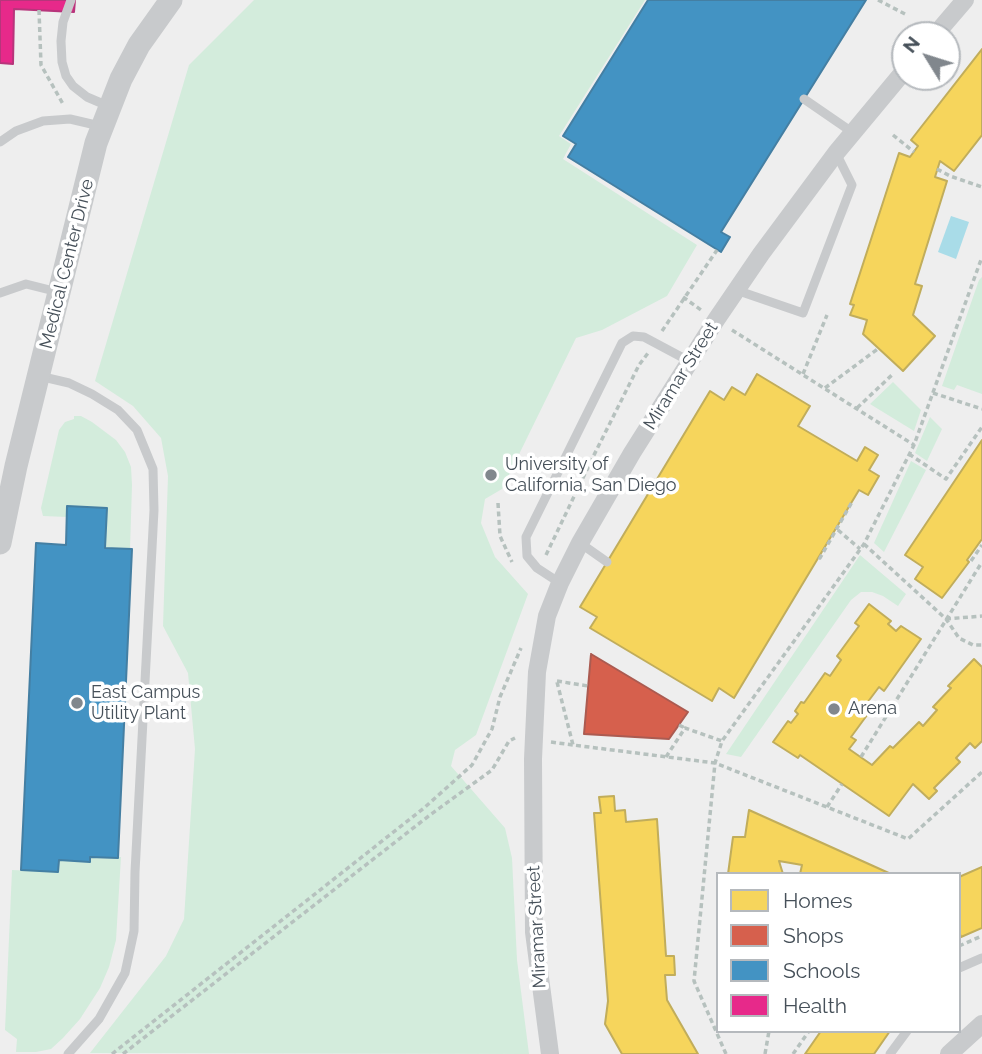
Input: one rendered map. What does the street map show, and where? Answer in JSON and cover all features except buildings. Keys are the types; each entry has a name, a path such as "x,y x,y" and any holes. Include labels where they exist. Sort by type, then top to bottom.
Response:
{"street":[{"name":"Medical Center Drive","path":"0,543 2,517 106,117 121,79 139,45 171,0"},
{"path":"947,21 965,0"},
{"name":"Miramar Street","path":"550,1054 534,932 533,738 538,659 547,616 580,543 689,361 736,290 836,153 847,128 891,84"},
{"path":"949,1054 979,1031"}],"lane":[{"path":"71,0 63,22 61,41 66,76 106,117"},
{"path":"804,99 847,128"},
{"path":"0,142 16,131 43,121 106,117"},
{"path":"736,290 803,313 852,185 836,153"},
{"path":"0,293 26,284 60,292"},
{"path":"560,583 537,568 527,556 526,537 622,343 633,336 644,337 689,361"},
{"path":"39,376 69,383 118,410 137,430 153,469 154,510 134,930 125,973 99,1018 68,1054"},
{"path":"580,543 607,562"},
{"path":"961,967 982,958"},
{"path":"890,1054 906,1033"}],"path":[{"path":"878,0 905,14"},
{"path":"893,135 914,152"},
{"path":"937,169 982,187"},
{"path":"660,332 718,250"},
{"path":"716,1031 694,981 715,763 722,741 864,544 914,444 982,257"},
{"path":"683,298 701,310"},
{"path":"803,374 827,315"},
{"path":"730,329 914,444"},
{"path":"825,388 879,348"},
{"path":"542,564 639,365 650,350"},
{"path":"857,408 892,374"},
{"path":"933,393 982,409"},
{"path":"909,454 946,479 982,427"},
{"path":"819,557 838,530 852,502"},
{"path":"498,503 500,536 515,567"},
{"path":"838,530 860,549"},
{"path":"864,544 946,619 959,638 973,645 982,645"},
{"path":"971,561 982,545"},
{"path":"861,757 982,562"},
{"path":"946,619 982,616"},
{"path":"112,1054 424,808 472,765 492,729 500,697 525,638"},
{"path":"551,674 557,681 573,745"},
{"path":"557,681 588,686"},
{"path":"679,725 722,741"},
{"path":"666,757 685,728"},
{"path":"123,1054 430,815 492,770 509,741 519,736"},
{"path":"546,741 715,763 908,839 982,772"},
{"path":"827,807 842,784"},
{"path":"961,945 982,936"},
{"path":"717,1033 726,1054"},
{"path":"765,1054 769,1033"},
{"path":"793,1054 808,1033"}],"green space":[{"path":"254,0 645,0 559,136 571,144 563,159 697,245 667,296 602,330 576,338 502,489 485,499 481,523 495,557 528,594 476,735 455,750 451,766 505,828 512,858 517,960 529,1054 90,1053 166,956 184,919 195,749 188,673 163,626 168,476 161,438 133,406 95,381 189,65"},
{"path":"982,277 982,394 957,385 954,390 942,386"},
{"path":"893,382 921,410 914,431 870,404"},
{"path":"74,416 81,416 92,422 116,440 125,452 131,467 132,485 130,549 105,548 107,508 67,517 43,516 41,508 59,430 65,422 74,419"},
{"path":"930,417 942,429 927,461 915,453"},
{"path":"911,461 926,470 884,552 874,543"},
{"path":"860,555 906,594 898,606 872,592 861,592 851,600 741,757 726,754"},
{"path":"90,857 121,857 116,940 109,967 100,988 80,1019 51,1049 16,1052 17,1039 5,1030 12,870 58,872 59,860 90,862"}],"water":[{"path":"951,216 969,222 956,259 938,252"}],"place":[{"name":"University of California, San Diego","path":"491,475"},
{"name":"East Campus Utility Plant","path":"77,703"},
{"name":"Arena","path":"834,709"}]}
